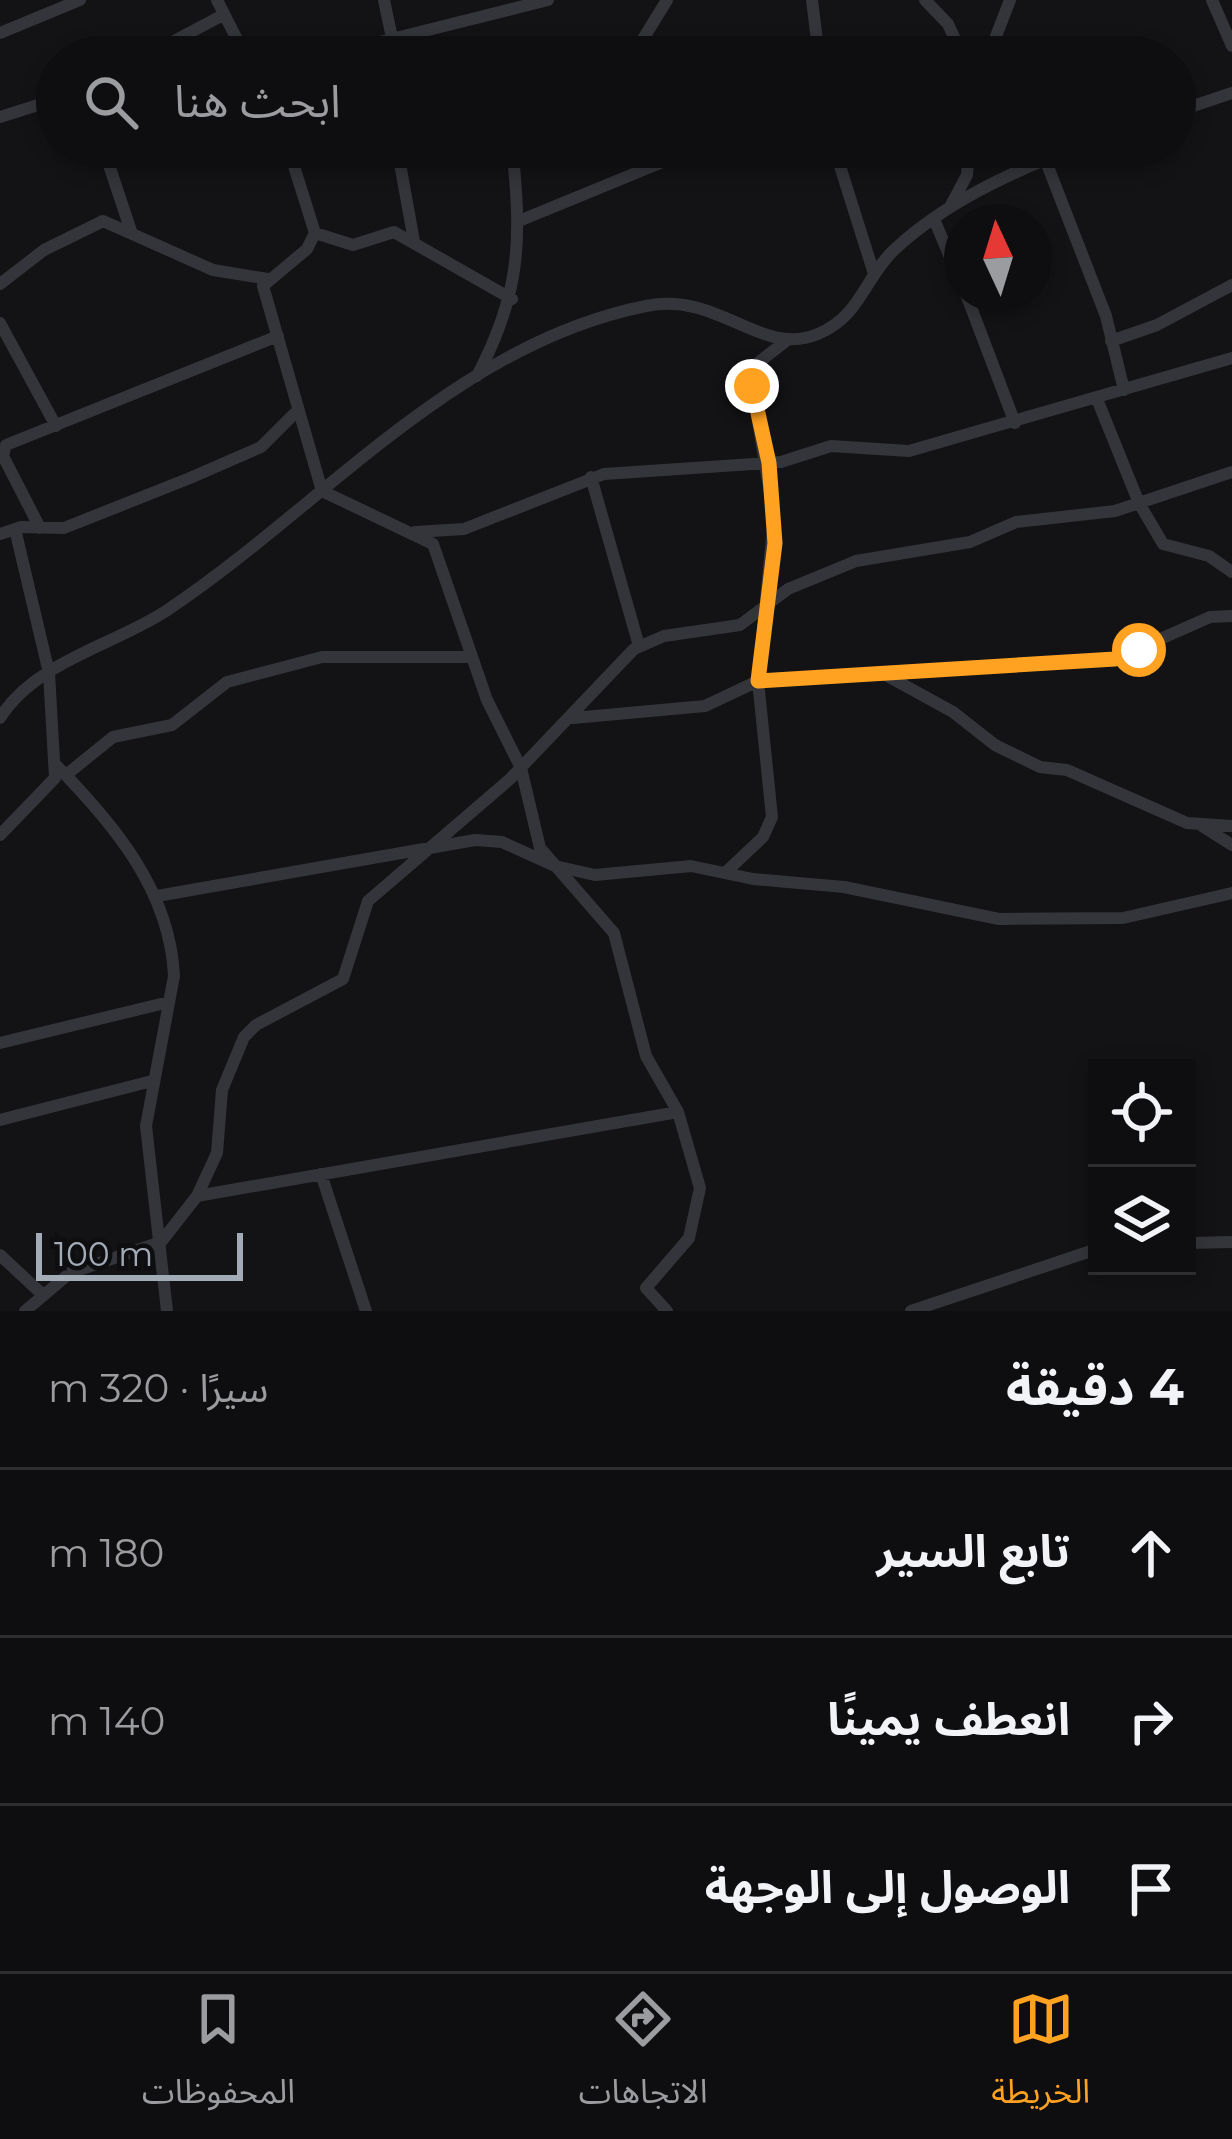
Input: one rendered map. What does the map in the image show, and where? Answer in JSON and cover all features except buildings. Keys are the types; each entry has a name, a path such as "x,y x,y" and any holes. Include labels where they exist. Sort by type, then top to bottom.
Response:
{"street":[{"path":"0,33 80,0"},
{"path":"217,0 234,36"},
{"path":"384,0 391,36"},
{"path":"401,36 491,18 548,0"},
{"path":"645,36 667,0"},
{"path":"812,0 816,36"},
{"path":"925,0 953,36"},
{"path":"996,36 1010,0"},
{"path":"1212,0 1232,46"},
{"path":"184,36 223,15"},
{"path":"1196,105 1232,93"},
{"path":"0,117 36,106"},
{"path":"111,168 132,234"},
{"path":"296,168 315,233 308,249 263,286 295,413 322,490 414,532 441,558 470,657 521,768 535,834 555,866 614,933 646,1056 678,1112 700,1201 689,1238 646,1288 667,1311"},
{"path":"401,168 414,241"},
{"path":"476,377 512,299 519,221 514,168"},
{"path":"519,221 648,168"},
{"path":"841,168 874,274"},
{"path":"952,204 968,168"},
{"path":"956,204 1027,168"},
{"path":"1048,168 1112,341 1124,390"},
{"path":"0,718 19,693 49,673 164,612 476,377 549,340 649,305 705,307 760,334 786,340 814,336 850,316 891,253 944,212"},
{"path":"934,219 944,243"},
{"path":"0,284 44,250 98,221 213,270 268,279"},
{"path":"315,233 346,245 390,231 512,299"},
{"path":"1112,341 1157,325 1232,285"},
{"path":"972,312 1015,422"},
{"path":"0,323 56,425"},
{"path":"40,528 2,452 56,425 278,336"},
{"path":"726,872 763,837 772,817 758,681 775,543 769,463 752,386 759,362 786,340"},
{"path":"414,532 464,529 591,477 666,466 769,463 830,446 900,453 1232,358"},
{"path":"1097,399 1139,503 1163,544 1209,556 1232,572"},
{"path":"0,533 64,528 250,453 295,413"},
{"path":"26,1311 70,1273 160,1242 197,1196 217,1153 222,1090 244,1037 256,1024 343,979 368,901 521,768 639,646 664,636 740,625 811,577 856,561 970,542 1016,522 1115,511 1232,472"},
{"path":"591,477 639,646"},
{"path":"0,835 46,793 55,778 49,673 15,529"},
{"path":"572,718 705,706 758,681 1115,659 1210,617 1232,616"},
{"path":"66,775 112,737 172,724 227,682 322,657 470,657"},
{"path":"881,673 948,709 1008,752 1201,825 1232,845"},
{"path":"55,764 104,817 157,896 173,954 146,1126 167,1311"},
{"path":"1201,825 1232,826"},
{"path":"157,896 475,840 502,842 555,866 602,876 681,866 844,887 1019,920 1123,918 1232,893"},
{"path":"0,1043 169,1002"},
{"path":"0,1120 152,1082"},
{"path":"197,1196 678,1112"},
{"path":"321,1174 366,1311"},
{"path":"1196,1243 1232,1241"},
{"path":"911,1311 1088,1252"},
{"path":"0,1255 43,1295"}],"route":[{"path":"752,386 769,463 775,543 758,681 1115,659 1139,650"}]}
